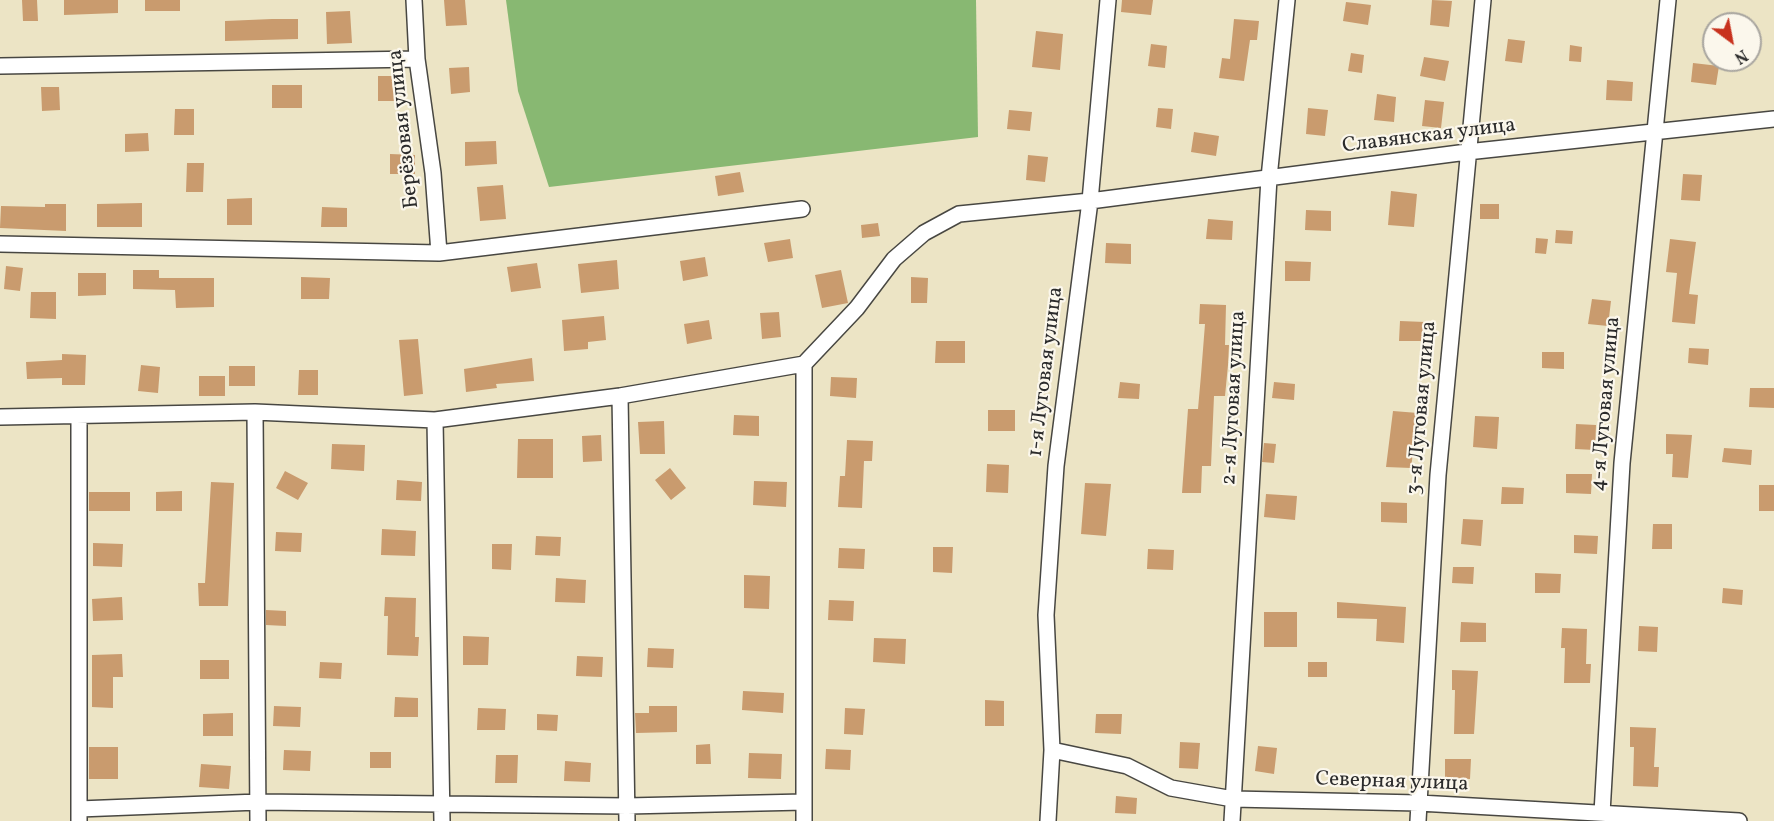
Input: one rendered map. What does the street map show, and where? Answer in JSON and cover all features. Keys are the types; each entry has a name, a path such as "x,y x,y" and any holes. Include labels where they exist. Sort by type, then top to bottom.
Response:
{"street":[{"name":"Берёзовая улица","path":"414,0 417,59 433,173 439,253"},
{"name":"1-я Луговая улица","path":"1048,821 1052,750 1046,615 1056,466 1090,201 1108,0"},
{"name":"2-я Луговая улица","path":"1232,821 1269,178 1287,0"},
{"name":"3-я Луговая улица","path":"1418,821 1438,475 1483,0"},
{"name":"4-я Луговая улица","path":"1602,813 1622,463 1668,0"},
{"path":"0,66 417,59"},
{"name":"Славянская улица","path":"804,364 857,308 894,259 924,233 959,214 1090,201 1467,152 1774,119"},
{"path":"0,244 439,253 802,209"},
{"path":"0,417 255,412 435,420 620,396 804,364 804,821"},
{"path":"620,396 627,813"},
{"path":"255,412 258,821"},
{"path":"79,416 79,815 258,802 442,802 627,813 804,802"},
{"path":"435,420 442,821"},
{"name":"Северная улица","path":"1052,750 1127,766 1171,788 1233,799 1419,803 1739,821"}],"green space":[{"path":"506,0 976,0 978,137 549,187 518,91"}],"building":[{"path":"22,0 37,0 38,21 23,21"},
{"path":"64,0 118,0 118,13 64,15"},
{"path":"145,0 180,0 180,11 145,11"},
{"path":"444,0 465,0 467,25 446,26"},
{"path":"1122,0 1153,0 1151,15 1121,12"},
{"path":"1432,0 1452,1 1449,27 1430,25"},
{"path":"1346,2 1371,5 1368,25 1343,21"},
{"path":"350,11 352,43 327,44 326,12"},
{"path":"298,19 298,39 225,41 225,21"},
{"path":"1234,19 1259,21 1257,40 1250,40 1244,81 1219,78 1222,58 1230,59"},
{"path":"1036,31 1063,34 1060,70 1032,67"},
{"path":"1508,39 1525,41 1522,63 1505,61"},
{"path":"1151,44 1167,46 1165,68 1148,66"},
{"path":"1570,45 1582,47 1581,62 1569,61"},
{"path":"1351,53 1364,55 1362,73 1348,71"},
{"path":"1424,57 1449,61 1445,81 1420,76"},
{"path":"1693,63 1702,64 1702,72 1718,72 1716,85 1691,82"},
{"path":"469,67 470,92 451,94 449,68"},
{"path":"378,76 398,76 398,101 378,101"},
{"path":"1607,80 1633,82 1632,101 1606,100"},
{"path":"272,85 302,85 302,108 272,108"},
{"path":"41,87 59,87 60,110 42,111"},
{"path":"1377,94 1396,97 1394,122 1374,120"},
{"path":"1425,100 1444,102 1441,128 1422,126"},
{"path":"1158,108 1173,109 1171,129 1156,127"},
{"path":"1308,108 1328,110 1325,136 1306,134"},
{"path":"175,109 194,109 194,135 174,135"},
{"path":"1009,110 1032,112 1030,131 1007,129"},
{"path":"1194,132 1219,136 1216,156 1191,152"},
{"path":"148,133 149,151 125,152 125,134"},
{"path":"496,141 497,164 465,166 465,142"},
{"path":"390,154 415,155 415,174 390,174"},
{"path":"1028,155 1048,157 1045,182 1026,180"},
{"path":"187,163 204,163 203,192 186,192"},
{"path":"740,172 744,192 718,196 715,176"},
{"path":"1683,174 1702,175 1700,201 1681,200"},
{"path":"503,185 506,219 480,221 477,187"},
{"path":"1391,191 1417,194 1414,227 1388,225"},
{"path":"252,198 252,225 227,225 227,199"},
{"path":"142,203 142,227 97,227 97,204"},
{"path":"45,204 66,204 66,231 0,228 1,206 45,207"},
{"path":"1480,204 1499,204 1499,219 1480,219"},
{"path":"322,207 347,208 347,227 321,227"},
{"path":"1306,210 1331,211 1331,231 1305,230"},
{"path":"1208,219 1233,221 1232,240 1206,239"},
{"path":"878,223 880,236 862,238 861,225"},
{"path":"1556,230 1573,231 1572,244 1555,243"},
{"path":"1536,238 1548,239 1546,254 1535,253"},
{"path":"790,239 793,258 768,262 764,243"},
{"path":"1670,239 1696,242 1689,294 1698,295 1695,324 1672,322 1677,273 1666,272"},
{"path":"1106,243 1131,244 1131,264 1105,263"},
{"path":"705,257 708,276 683,281 680,261"},
{"path":"617,260 619,289 581,293 578,264"},
{"path":"1285,261 1311,262 1310,281 1285,281"},
{"path":"537,263 541,288 511,292 507,267"},
{"path":"6,266 23,268 20,291 4,289"},
{"path":"133,270 159,270 159,278 214,278 214,307 176,308 175,290 133,289"},
{"path":"841,270 848,303 822,308 815,275"},
{"path":"78,273 106,273 106,295 78,296"},
{"path":"301,277 330,278 329,299 301,299"},
{"path":"911,277 928,278 927,303 911,303"},
{"path":"31,292 56,292 56,319 30,318"},
{"path":"1592,299 1611,301 1608,326 1588,324"},
{"path":"1200,304 1226,305 1225,345 1229,345 1228,365 1225,396 1214,396 1211,466 1202,466 1201,493 1182,493 1188,409 1198,409 1205,324 1199,324"},
{"path":"779,312 781,337 762,339 760,313"},
{"path":"604,316 606,340 588,342 588,349 564,351 562,320"},
{"path":"709,320 712,339 687,344 684,324"},
{"path":"1400,321 1425,322 1425,341 1399,341"},
{"path":"418,339 423,394 404,396 399,340"},
{"path":"936,341 965,341 965,363 935,363"},
{"path":"1689,348 1709,349 1708,365 1688,363"},
{"path":"1542,352 1564,352 1564,369 1542,368"},
{"path":"62,354 86,355 85,385 62,385 62,378 27,379 26,362 62,360"},
{"path":"532,358 534,381 496,384 497,388 466,392 464,369"},
{"path":"141,365 160,367 158,393 138,391"},
{"path":"229,366 255,366 255,386 229,386"},
{"path":"299,370 318,370 318,395 298,395"},
{"path":"199,376 225,376 225,396 199,396"},
{"path":"831,377 857,378 856,398 830,396"},
{"path":"1120,382 1140,384 1139,399 1118,398"},
{"path":"1274,382 1295,384 1294,400 1272,398"},
{"path":"1750,388 1774,388 1774,408 1749,407"},
{"path":"988,410 1015,410 1015,431 988,431"},
{"path":"1393,411 1418,413 1411,468 1386,467"},
{"path":"734,415 759,416 759,436 733,435"},
{"path":"1475,416 1499,417 1497,449 1473,447"},
{"path":"664,421 665,454 640,454 638,422"},
{"path":"1576,424 1596,425 1595,450 1575,449"},
{"path":"1666,434 1692,435 1688,478 1672,477 1673,454 1666,454"},
{"path":"601,435 602,461 583,462 582,436"},
{"path":"518,439 553,439 553,478 517,478"},
{"path":"847,440 873,441 872,461 864,461 862,508 838,507 840,476 845,476"},
{"path":"1264,443 1276,444 1274,463 1262,462"},
{"path":"332,444 365,445 364,471 331,469"},
{"path":"1724,448 1752,450 1751,465 1722,462"},
{"path":"987,464 1009,465 1008,493 986,492"},
{"path":"670,468 686,488 671,500 655,480"},
{"path":"285,471 308,483 298,500 276,488"},
{"path":"1566,474 1592,474 1591,494 1566,493"},
{"path":"397,480 422,482 421,501 396,500"},
{"path":"754,481 787,482 786,507 753,505"},
{"path":"211,482 234,483 228,606 199,606 198,583 205,583"},
{"path":"1085,483 1111,484 1106,536 1081,534"},
{"path":"1759,485 1774,485 1774,511 1759,511"},
{"path":"1502,487 1524,488 1523,504 1501,504"},
{"path":"182,491 182,511 156,511 156,492"},
{"path":"89,492 130,492 130,511 89,511"},
{"path":"1266,494 1297,496 1295,520 1264,517"},
{"path":"1381,502 1407,503 1407,523 1381,522"},
{"path":"1463,519 1483,520 1481,546 1461,544"},
{"path":"1653,524 1672,524 1672,549 1652,549"},
{"path":"382,529 416,531 415,556 381,555"},
{"path":"276,532 302,533 301,552 275,551"},
{"path":"1574,535 1598,536 1597,554 1574,553"},
{"path":"536,536 561,537 560,556 535,555"},
{"path":"93,543 123,544 122,567 93,566"},
{"path":"492,544 512,544 511,570 492,569"},
{"path":"933,547 953,547 952,573 933,572"},
{"path":"839,548 865,549 864,569 838,568"},
{"path":"1148,549 1174,550 1173,570 1147,569"},
{"path":"1453,567 1474,567 1473,584 1452,583"},
{"path":"1535,573 1561,574 1560,593 1535,593"},
{"path":"744,575 770,576 769,609 744,608"},
{"path":"556,578 586,580 585,603 555,602"},
{"path":"1723,588 1743,590 1742,605 1722,603"},
{"path":"122,597 123,620 93,621 92,599"},
{"path":"385,597 416,598 415,637 419,637 418,656 387,655 388,616 384,616"},
{"path":"829,600 854,601 853,621 828,620"},
{"path":"1337,602 1406,607 1404,643 1376,641 1377,619 1337,618"},
{"path":"266,610 286,611 286,626 266,625"},
{"path":"1264,612 1297,612 1297,647 1264,647"},
{"path":"1461,622 1486,623 1486,642 1460,642"},
{"path":"1639,626 1658,627 1657,652 1638,651"},
{"path":"1562,628 1587,629 1586,664 1591,664 1590,683 1564,683 1565,648 1561,648"},
{"path":"463,636 489,637 488,665 463,665"},
{"path":"874,638 906,639 905,664 873,662"},
{"path":"648,648 674,649 673,668 647,667"},
{"path":"122,654 123,677 113,677 113,708 92,707 92,655"},
{"path":"577,656 603,657 602,677 576,676"},
{"path":"200,660 229,660 229,679 200,679"},
{"path":"320,662 342,663 341,679 319,678"},
{"path":"1308,662 1327,662 1327,677 1308,677"},
{"path":"1452,670 1478,671 1474,734 1454,734 1455,690 1452,690"},
{"path":"743,691 784,693 783,713 742,710"},
{"path":"395,697 418,698 418,717 394,717"},
{"path":"985,700 1004,701 1004,726 985,726"},
{"path":"274,706 301,707 300,727 273,726"},
{"path":"649,706 677,706 677,732 636,733 635,713 649,713"},
{"path":"478,708 506,709 505,730 477,730"},
{"path":"845,708 865,709 863,735 844,734"},
{"path":"233,713 233,736 203,736 203,714"},
{"path":"537,714 558,715 557,731 537,730"},
{"path":"1096,714 1122,714 1121,734 1095,733"},
{"path":"1630,727 1656,728 1654,767 1659,767 1658,787 1633,786 1634,747 1630,747"},
{"path":"1180,742 1200,743 1198,769 1179,768"},
{"path":"710,744 711,764 696,764 696,745"},
{"path":"1258,746 1277,748 1274,774 1255,771"},
{"path":"89,747 118,747 118,779 89,779"},
{"path":"826,749 851,750 850,770 825,769"},
{"path":"284,750 311,751 310,771 283,770"},
{"path":"370,752 391,752 391,768 370,768"},
{"path":"749,753 782,754 781,779 748,778"},
{"path":"496,755 518,755 517,783 495,783"},
{"path":"1445,759 1471,759 1470,779 1445,778"},
{"path":"565,761 591,763 590,782 564,781"},
{"path":"201,764 231,766 229,789 199,787"},
{"path":"1116,796 1137,798 1136,814 1115,813"}]}
